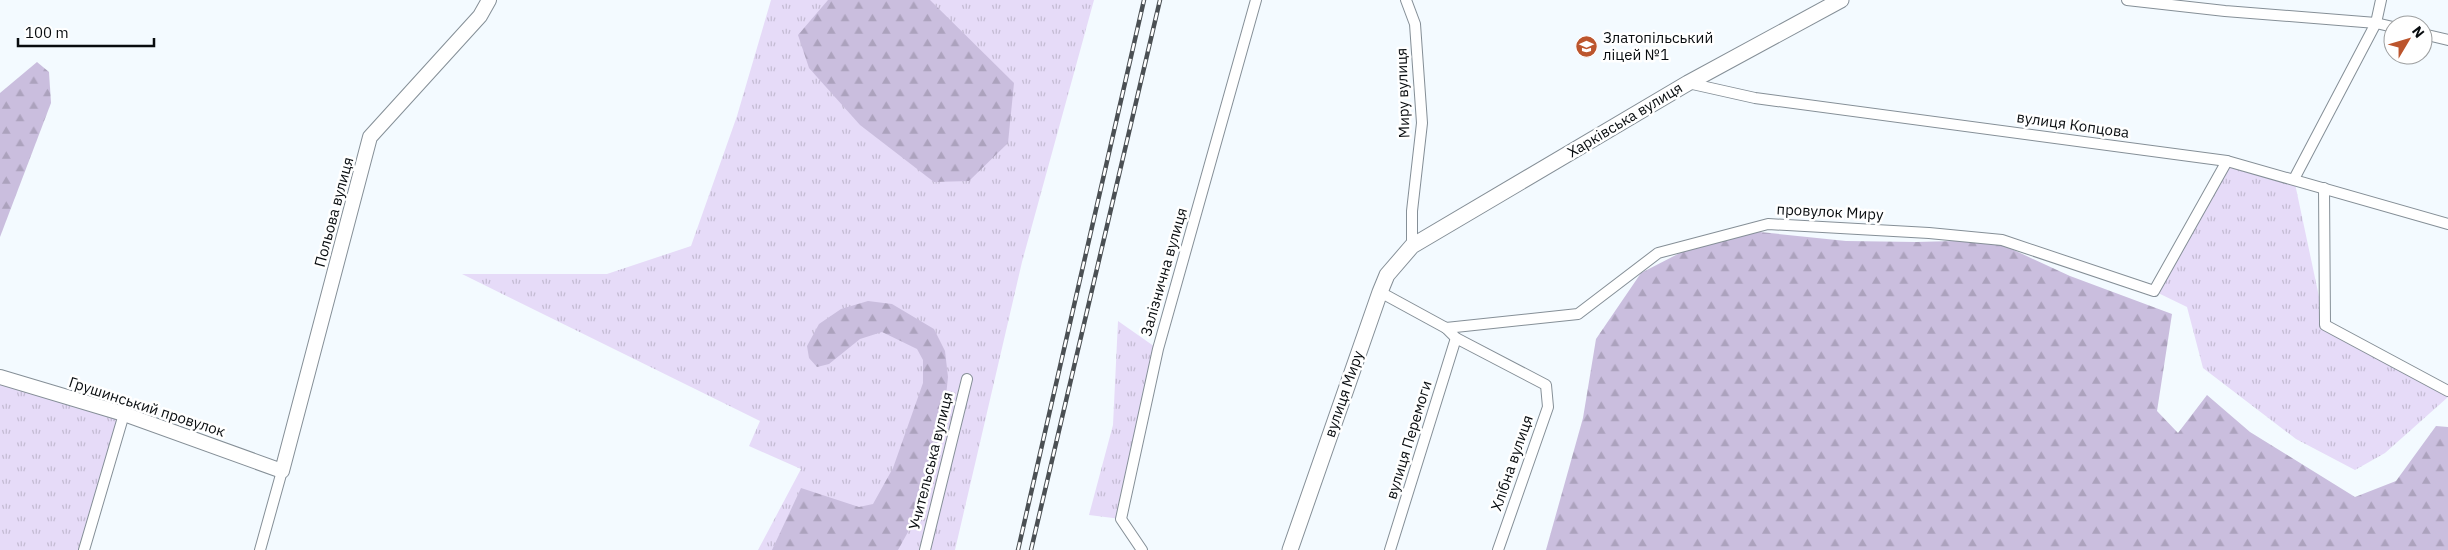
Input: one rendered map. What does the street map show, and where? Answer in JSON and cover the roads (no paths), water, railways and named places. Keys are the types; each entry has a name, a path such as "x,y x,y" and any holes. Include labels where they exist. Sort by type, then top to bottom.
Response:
{"main road":[{"name":"Польова вулиця","path":"282,471 370,137 480,16 489,0"},
{"name":"Харківська вулиця","path":"1412,246 1688,83 1841,0"},
{"name":"вулиця Миру","path":"1290,550 1380,292 1387,275 1412,246"},
{"name":"Грушинський провулок","path":"0,377 124,414 282,471"}],"street":[{"name":"Залізнична вулиця","path":"1142,550 1121,519 1158,349 1256,0"},
{"name":"Миру вулиця","path":"1406,0 1415,24 1422,123 1412,212 1412,246"},
{"path":"2127,0 2225,11 2383,25"},
{"path":"2294,180 2376,23 2381,0"},
{"path":"2433,36 2448,40"},
{"name":"вулиця Копцова","path":"1688,83 1755,98 2226,161 2448,224"},
{"name":"провулок Миру","path":"1446,328 1578,314 1658,253 1768,224 1928,233 2002,240 2154,291 2226,161"},
{"path":"2324,188 2325,325 2448,391"},
{"path":"1380,292 1446,328 1456,338"},
{"name":"Хлібна вулиця","path":"1456,338 1546,385 1548,407 1498,550"},
{"name":"вулиця Перемоги","path":"1390,550 1456,338"},
{"name":"Учительська вулиця","path":"925,550 967,379"},
{"path":"84,550 124,414"},
{"path":"260,550 282,471"}],"railway":[{"path":"1018,550 1144,0"},
{"path":"1031,550 1160,0"}],"place":[{"name":"Златопільський ліцей №1","path":"1587,47"}]}
